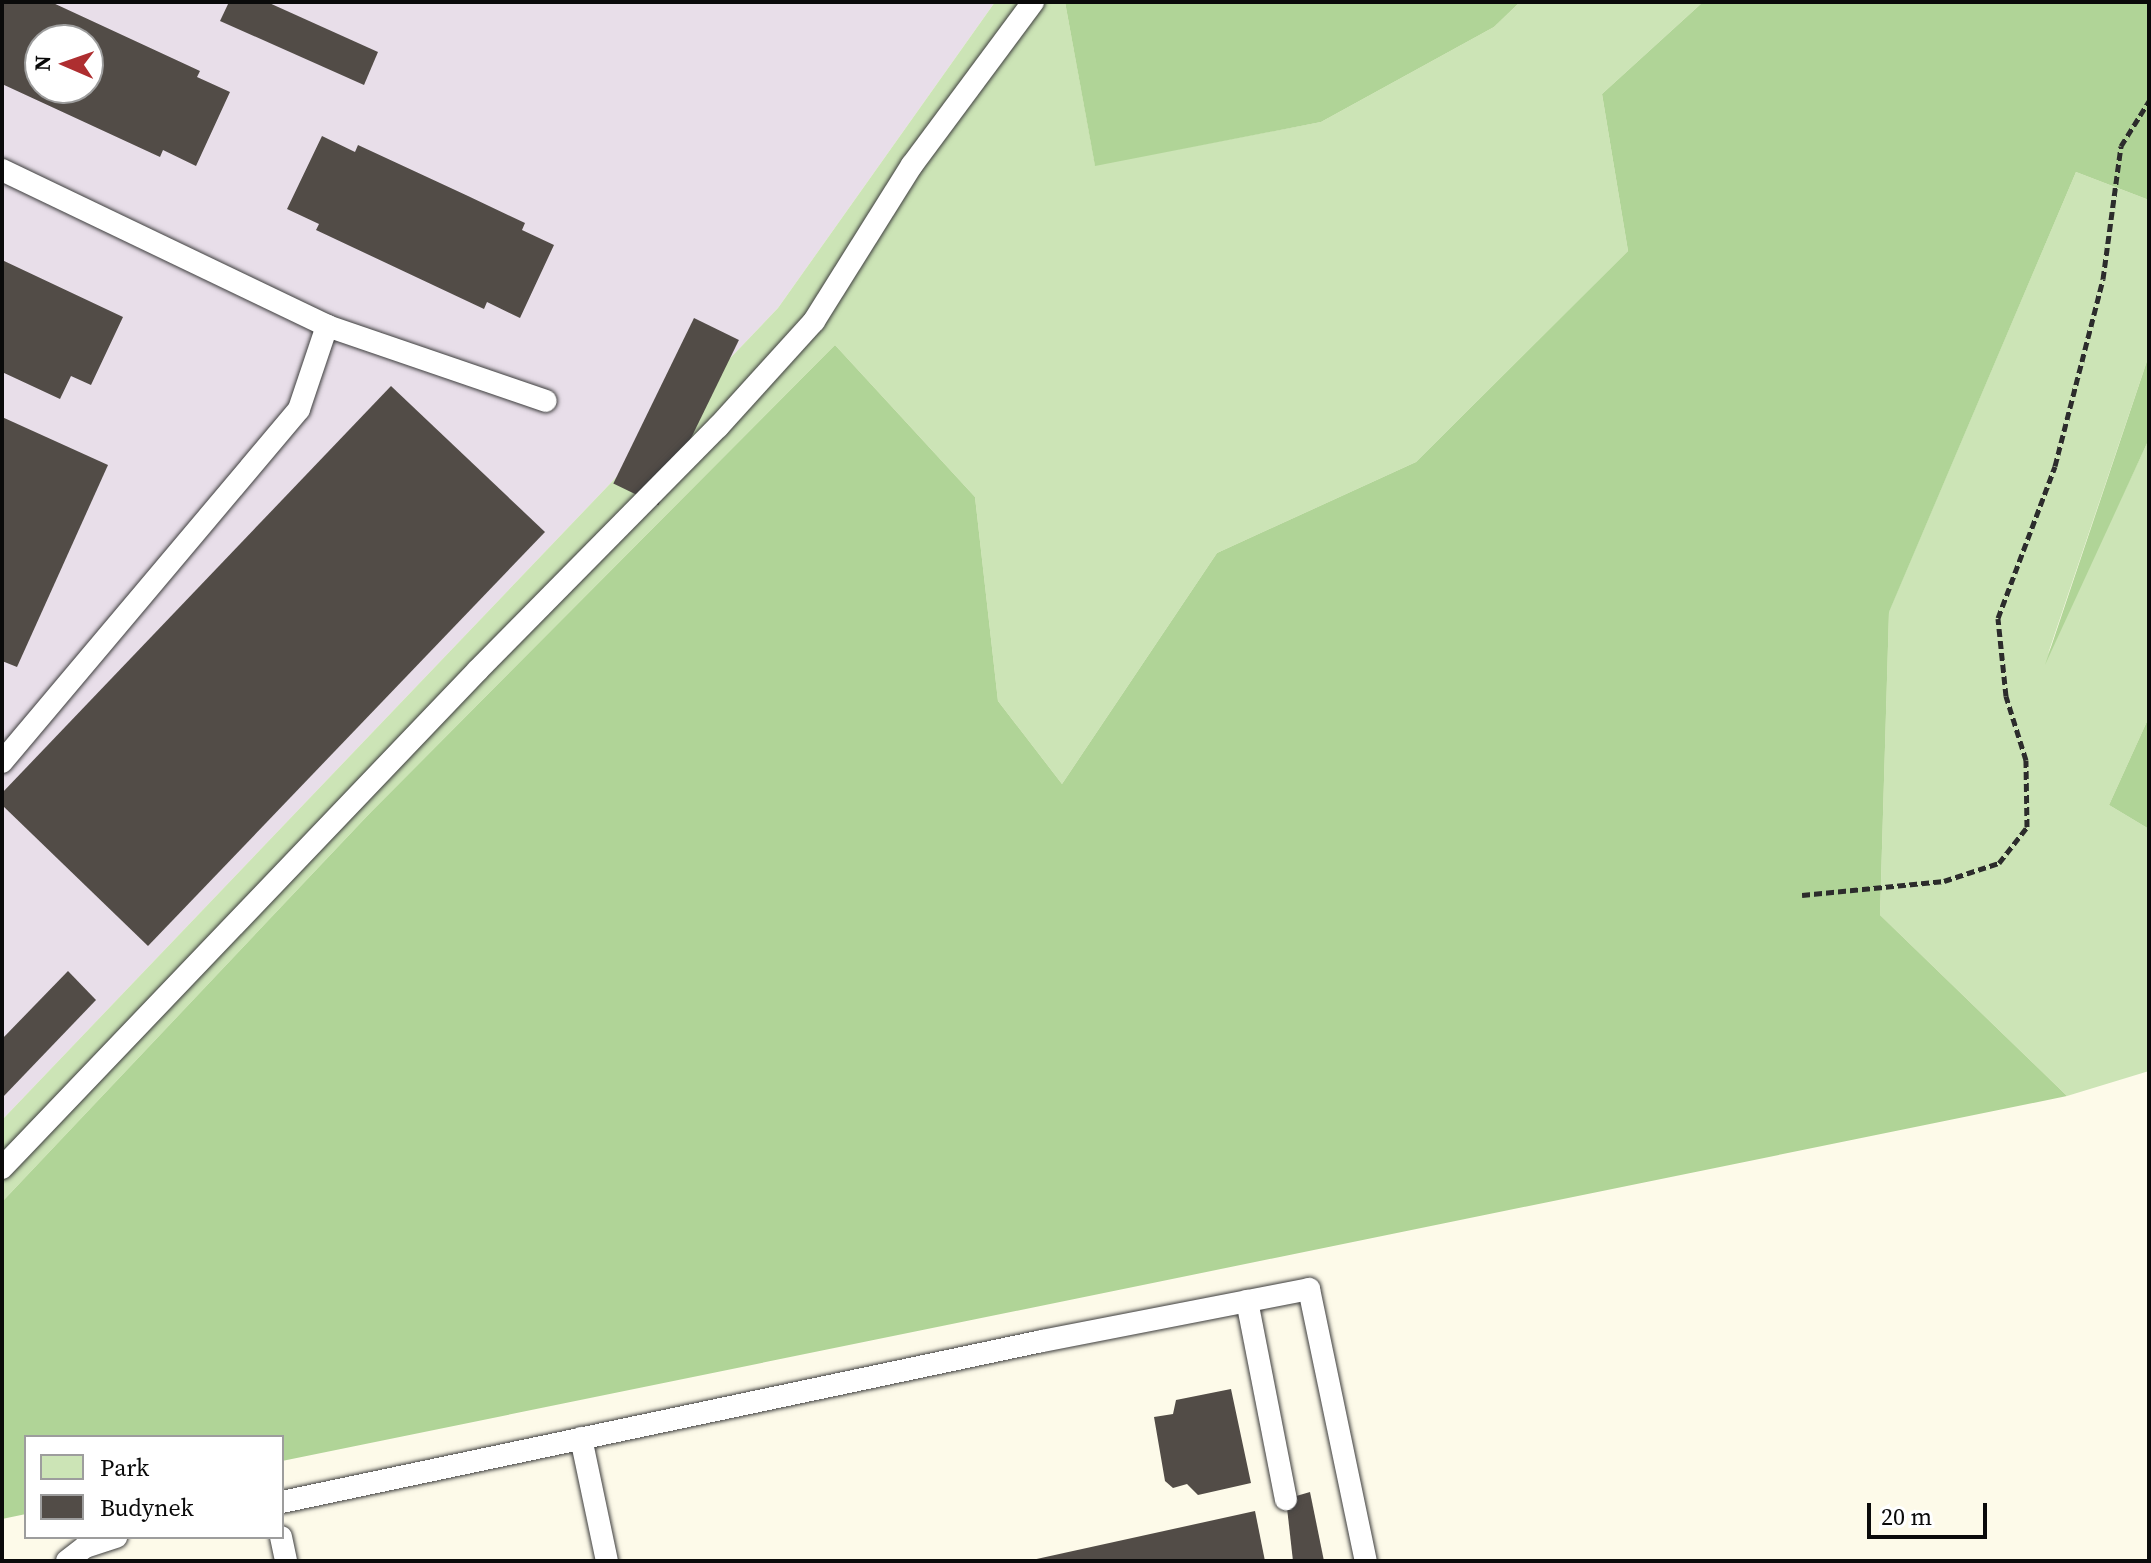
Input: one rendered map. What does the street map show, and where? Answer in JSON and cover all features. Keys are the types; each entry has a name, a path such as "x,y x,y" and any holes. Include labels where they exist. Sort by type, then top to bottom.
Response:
{"lane":[{"path":"2,1168 413,737 718,427 814,321 912,165 1033,2"},
{"path":"2,170 327,326 546,401"},
{"path":"2,762 299,409 327,326"},
{"path":"284,1502 1309,1289 1366,1561"},
{"path":"1247,1301 1286,1499"},
{"path":"581,1438 607,1561"},
{"path":"67,1561 85,1547 110,1539"},
{"path":"281,1539 286,1561"}],"path":[{"path":"1802,895 1944,881 1999,863 2027,827 2026,760 2006,696 1998,618 2055,466 2100,294 2121,146 2149,101"}],"shaded area":[{"path":"2,2 995,2 778,308 2,1120"}],"green space":[{"path":"995,2 1065,2 1095,165 1321,122 1494,27 1520,2 1703,2 1602,94 1628,251 1416,462 1217,553 1062,784 998,701 975,497 835,345 370,813 2,1202 2,1120 778,308"},
{"path":"1065,2 1520,2 1494,27 1321,122 1095,166"},
{"path":"1703,2 2149,2 2149,200 2076,172 1889,612 1880,915 2067,1096 284,1461 284,1435 24,1435 24,1514 2,1519 2,1202 370,813 835,345 975,497 998,701 1062,784 1217,553 1416,462 1628,251 1602,94"},
{"path":"2076,172 2149,200 2149,355 2048,654 2149,439 2149,717 2109,805 2149,829 2149,1071 2067,1096 1880,915 1889,611"},
{"path":"2149,355 2149,439 2045,665"},
{"path":"2149,717 2149,829 2109,805"}],"building":[{"path":"2,2 51,2 99,24 24,24 24,94 2,84"},
{"path":"229,2 267,2 378,52 364,85 220,21"},
{"path":"104,27 200,71 197,77 230,92 196,166 163,150 160,157 45,104 104,104"},
{"path":"322,136 355,152 358,145 468,196 525,223 522,230 554,245 520,318 487,302 484,309 316,230 319,224 287,209"},
{"path":"2,260 123,317 91,385 71,376 60,399 2,372"},
{"path":"694,318 739,340 658,505 613,483"},
{"path":"391,386 545,532 148,946 2,805 2,793"},
{"path":"2,417 108,465 17,667 2,661"},
{"path":"68,971 96,1000 2,1098 2,1039"},
{"path":"1231,1389 1251,1483 1198,1495 1187,1484 1173,1488 1165,1481 1154,1417 1173,1414 1176,1400"},
{"path":"1310,1492 1324,1561 1293,1561 1286,1499"},
{"path":"1255,1511 1265,1561 1032,1560"}]}
